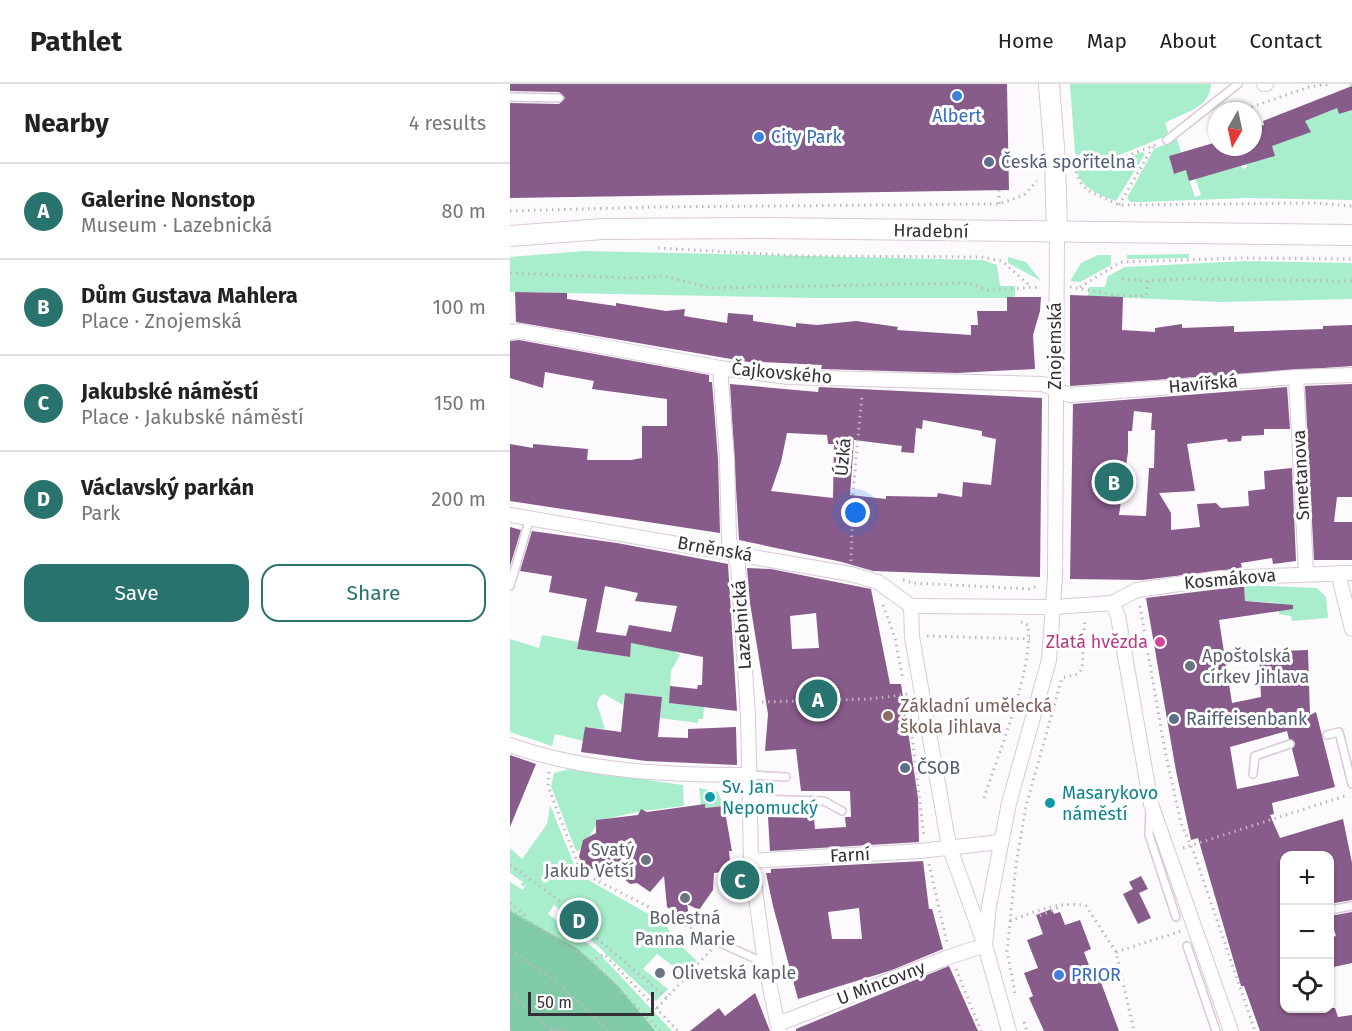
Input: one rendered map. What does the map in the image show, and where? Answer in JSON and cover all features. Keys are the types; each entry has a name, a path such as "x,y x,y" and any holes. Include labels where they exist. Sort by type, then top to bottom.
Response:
{"main road":[{"name":"Znojemská","path":"1049,84 1055,154 1057,233"},
{"name":"Hradební","path":"510,236 614,228 1352,235"}],"street":[{"name":"Znojemská","path":"1054,607 1057,233"},
{"name":"Čajkovského","path":"510,332 519,331 720,368 788,377 1043,384 1055,390"},
{"name":"Lazebnická","path":"720,368 727,459 729,540 738,566 747,702 751,861 765,963 779,1028"},
{"name":"Havířská","path":"1055,390 1069,395 1296,376 1352,375"},
{"name":"Smetanova","path":"1296,376 1306,573"},
{"name":"Brněnská","path":"510,515 851,574 875,581 911,606"},
{"path":"1338,573 1352,629"},
{"name":"Kosmákova","path":"1112,603 1137,590 1220,578 1352,573"},
{"path":"1009,1031 985,945 949,846 912,637 911,606 1085,607 1112,603 1118,616 1151,804 1167,853 1196,926 1231,1031"},
{"path":"985,945 1000,842 1049,660 1054,607"},
{"path":"510,745 550,759 649,772 750,775"},
{"path":"949,846 1000,842"},
{"name":"Farní","path":"751,861 926,850 949,846"},
{"name":"U Mincovny","path":"779,1028 950,956 985,945"}],"lane":[{"path":"1167,140 1238,84"},
{"path":"510,97 559,98"},
{"path":"510,586 530,518"},
{"path":"1327,735 1339,732 1352,784"},
{"path":"1253,774 1255,756 1290,744"},
{"path":"750,775 786,777"},
{"path":"750,799 824,801 842,811"},
{"path":"1151,804 1149,835 1176,917"},
{"path":"1334,909 1352,906"},
{"path":"718,942 765,963"},
{"path":"1187,946 1216,1031"}],"path":[{"path":"1262,103 1309,87 1331,84"},
{"path":"1119,205 1154,146 1114,161 1073,161 1080,182 1087,190 1119,205 1315,203 1352,206"},
{"path":"510,211 654,207 999,204 1024,195 1036,184 1039,176"},
{"path":"999,190 999,204"},
{"path":"651,248 800,255 981,257 1002,261 1030,286"},
{"path":"1078,288 1121,262 1243,258 1352,259"},
{"path":"510,273 634,278 664,276 711,288 968,283 988,290 1041,287"},
{"path":"1122,279 1148,281 1181,279 1352,280"},
{"path":"1069,287 1116,295 1146,296 1148,281"},
{"name":"Úzká","path":"851,574 853,492 864,378"},
{"path":"907,696 895,638 879,596 873,588 877,572 913,584 1031,589 1044,582"},
{"path":"1137,590 1165,751 1181,823 1255,1031"},
{"path":"1011,967 1007,951 1026,806 1062,678 1078,674 1082,669 1085,607"},
{"path":"984,798 1025,668 1030,639 1028,626 1017,619"},
{"path":"924,636 1030,639"},
{"path":"747,702 870,699 921,693"},
{"path":"909,718 926,850 950,956 981,1031"},
{"path":"550,759 548,786 579,867 588,876 718,942 657,1008"},
{"path":"1167,853 1352,794"},
{"path":"510,865 556,898 593,935 667,998"},
{"path":"510,903 534,923"},
{"path":"1010,921 1053,906 1076,904 1086,906 1116,952 1134,1031"},
{"path":"1040,916 1062,906"},
{"path":"510,910 592,961 660,1031"},
{"path":"1116,952 1217,920"},
{"path":"510,950 557,982 609,1031"},
{"path":"592,961 604,954 678,1031"},
{"path":"510,993 550,1030 566,1031"}],"green space":[{"path":"1070,84 1211,84 1210,92 1201,104 1165,123 1169,135 1112,158 1077,156 1075,153"},
{"path":"1337,108 1339,114 1352,110 1352,200 1248,198 1130,202 1127,198 1154,149 1177,139 1181,152 1169,156 1174,174 1186,170 1195,197 1201,195 1192,169 1241,166 1243,169 1247,167 1244,156 1252,156 1260,160 1275,156 1269,144 1310,132 1305,121"},
{"path":"1142,152 1145,154 1116,201 1095,192 1078,176 1079,163 1112,164"},
{"path":"584,251 983,260 997,265 1000,286 1015,286 1015,298 816,298 510,292 510,257"},
{"path":"1189,254 1189,258 1127,259 1127,255"},
{"path":"1098,255 1111,255 1111,265 1080,282 1070,281 1081,263"},
{"path":"1008,257 1026,262 1041,281 1008,263"},
{"path":"1245,261 1352,263 1352,299 1221,302 1088,296 1089,287 1105,287 1108,276 1125,267"},
{"path":"1243,585 1317,588 1326,597 1328,618 1292,621 1291,616 1279,614 1279,603 1245,601"},
{"path":"542,635 578,642 577,649 629,657 631,643 670,649 680,655 671,671 669,703 704,707 703,719 698,719 698,723 660,718 662,697 625,693 623,705 604,694 600,696 597,704 605,729 585,727 583,741 555,734 552,746 510,732 510,639 539,648"},
{"path":"570,769 683,785 684,806 642,811 600,820 580,850 576,851 551,786 554,773"},
{"path":"699,788 718,792 724,806 705,808 705,804 701,805"},
{"path":"550,805 578,874 666,924 673,938 697,961 684,974 657,954 643,969 668,989 656,1001 554,905 548,914 595,949 672,1031 510,1031 510,882 523,890 528,883 524,887 521,884 523,882 510,873 510,848 522,859 547,824"},
{"path":"510,911 578,949 618,986 655,1031 510,1031"}],"building":[{"name":"City Park","path":"510,84 1007,84 1009,190 510,198 510,103 559,104 565,98 559,92 510,91"},
{"path":"1352,86 1352,110 1339,114 1337,108 1305,121 1311,132 1272,146 1275,156 1189,181 1186,170 1174,174 1169,156 1208,145 1208,156 1262,156 1263,121"},
{"path":"515,292 567,293 567,299 616,306 616,303 666,311 685,309 684,316 727,323 728,313 753,315 753,321 796,327 796,323 817,325 856,321 898,327 897,330 971,335 971,325 978,325 977,311 1007,311 1007,297 1041,297 1040,311 1033,335 1035,369 957,373 821,369 822,365 762,362 760,364 516,322"},
{"path":"1070,295 1123,297 1122,330 1155,332 1155,328 1182,324 1182,328 1234,326 1234,332 1323,329 1323,326 1352,325 1352,366 1070,386"},
{"path":"519,340 709,375 709,382 712,382 718,459 720,533 510,501 510,444 533,448 533,444 588,449 587,460 631,460 642,458 642,426 667,426 667,399 592,389 594,381 545,372 543,388 510,378 510,341"},
{"path":"730,384 818,392 819,387 1042,398 1040,577 873,571 739,540","holes":["923,420 982,431 982,436 996,439 991,485 963,482 962,497 938,493 937,497 886,496 886,499 850,495 854,440 902,446 901,452 914,453 916,428 922,429","787,433 827,435 828,444 834,444 833,498 771,491 781,462"]},
{"path":"1352,384 1352,497 1337,497 1334,522 1352,522 1352,560 1314,560 1305,386"},
{"path":"1287,387 1290,429 1264,429 1264,435 1242,436 1241,441 1228,442 1227,439 1187,444 1195,491 1159,493 1171,513 1171,530 1200,527 1197,504 1216,503 1221,508 1249,506 1248,491 1265,489 1264,471 1292,468 1296,561 1273,564 1272,558 1241,563 1242,568 1142,580 1070,579 1073,404","holes":["1134,411 1152,413 1151,430 1155,430 1154,468 1149,468 1146,516 1119,515 1128,452 1128,431 1132,431"]},
{"path":"510,527 521,530 510,566"},
{"path":"532,531 617,543 728,564 737,711 669,703 670,686 697,689 698,685 702,685 703,657 631,643 630,657 577,649 587,599 549,592 552,576 520,571","holes":["605,586 638,593 635,601 677,606 671,632 629,625 626,636 596,632"]},
{"path":"747,568 771,569 871,589 890,684 901,684 918,798 919,842 770,851 768,817 814,818 815,829 846,827 845,817 851,817 850,791 801,791 796,749 765,751 768,714 750,603","holes":["816,613 819,648 792,649 790,616"]},
{"path":"1244,586 1245,601 1293,605 1293,609 1219,620 1232,703 1261,697 1259,652 1308,650 1310,715 1316,712 1335,787 1272,803 1274,814 1270,815 1280,838 1343,819 1352,863 1352,900 1334,903 1334,851 1280,851 1280,1013 1334,1013 1335,1008 1338,1017 1352,1015 1352,1031 1260,1031 1244,986 1241,986 1198,838 1191,840 1176,771 1146,598","holes":["1287,731 1289,739 1295,743 1292,749 1299,776 1237,789 1230,747"]},
{"path":"625,693 662,697 658,737 688,738 688,729 736,727 737,765 646,761 581,752 585,727 621,732"},
{"path":"510,755 536,764 510,827"},
{"name":"Svatý Jakub Větší","path":"705,804 705,808 724,806 732,851 729,851 731,871 714,873 713,890 699,910 687,904 689,916 679,916 667,907 664,876 650,892 637,883 630,884 613,869 587,869 579,857 583,840 596,833 596,820 638,815 641,809 647,812"},
{"path":"923,861 929,909 932,909 943,949 892,970 798,999 766,873 771,873 771,869","holes":["859,908 862,939 832,939 828,912"]},
{"path":"1141,876 1148,889 1139,893 1151,918 1138,924 1123,894 1133,889 1129,882"},
{"name":"PRIOR","path":"1052,909 1054,914 1060,912 1065,925 1080,920 1091,949 1084,952 1094,979 1099,977 1119,1031 1044,1031 1029,998 1033,996 1024,973 1038,968 1027,940 1043,934 1036,915"},
{"path":"1352,912 1352,963 1334,967 1334,937 1336,936 1334,915"},
{"path":"949,966 978,1031 796,1031 796,1029"},
{"path":"755,993 770,1031 690,1031 719,1008 725,1016"}],"place":[{"name":"Albert","path":"957,96"},
{"name":"City Park","path":"759,137"},
{"name":"Česká spořitelna","path":"989,162"},
{"name":"Dům Gustava Mahlera","path":"1114,482"},
{"name":"Zlatá hvězda","path":"1160,642"},
{"name":"Apoštolská církev Jihlava","path":"1190,666"},
{"name":"Galerine Nonstop","path":"818,699"},
{"name":"Základní umělecká škola Jihlava","path":"888,716"},
{"name":"Raiffeisenbank","path":"1174,719"},
{"name":"ČSOB","path":"905,768"},
{"name":"Sv. Jan Nepomucký","path":"710,797"},
{"name":"Masarykovo náměstí","path":"1050,803"},
{"name":"Svatý Jakub Větší","path":"646,860"},
{"name":"Jakubské náměstí","path":"740,880"},
{"name":"Bolestná Panna Marie","path":"685,898"},
{"name":"Václavský parkán","path":"579,920"},
{"name":"Olivetská kaple","path":"660,973"},
{"name":"PRIOR","path":"1059,975"}]}
